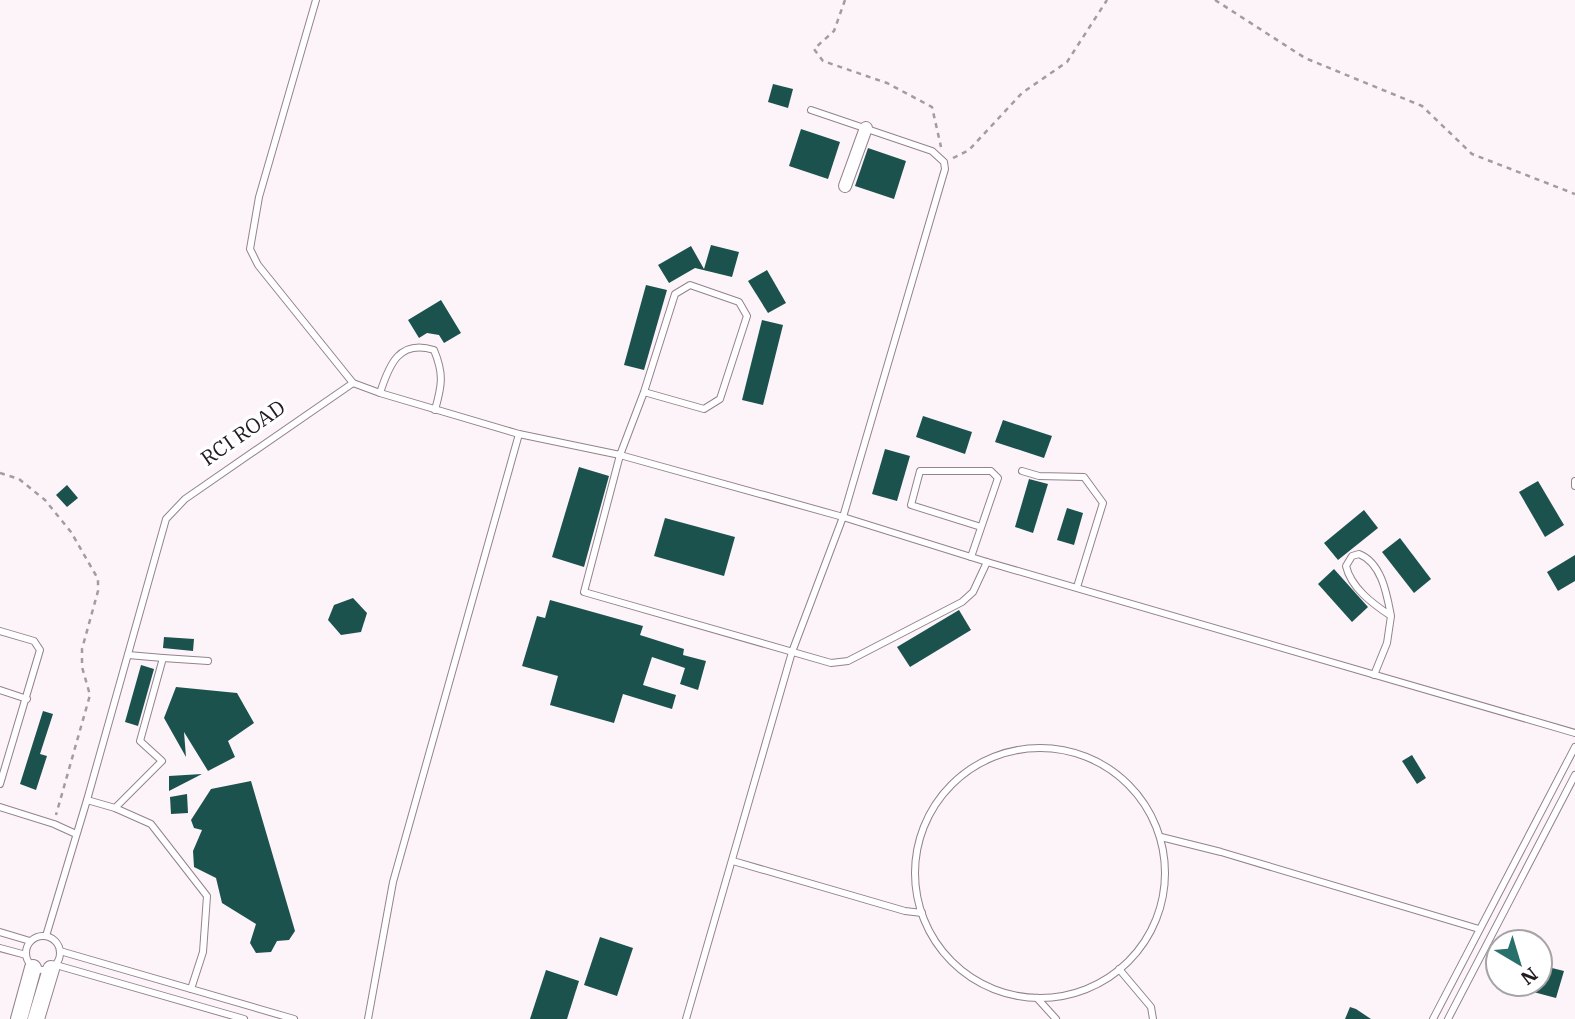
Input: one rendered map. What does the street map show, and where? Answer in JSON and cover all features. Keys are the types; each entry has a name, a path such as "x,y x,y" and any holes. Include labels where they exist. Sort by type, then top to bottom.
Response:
{"street":[{"path":"845,186 866,128"},
{"path":"19,1019 29,962"},
{"path":"36,1019 53,967"}],"lane":[{"path":"316,0 259,197 250,249 258,265 353,383 519,434 620,455 842,517 987,562 1575,733"},
{"path":"686,1019 792,652 842,517 944,179 944,162 932,151 811,110"},
{"path":"644,392 704,409 720,399 747,316 739,302 690,285 675,294 644,392 620,455 584,593 831,663 848,661 962,603 973,592 987,562"},
{"path":"380,393 388,368 402,351 420,346 434,350 440,365 442,386 435,410"},
{"name":"RCI ROAD","path":"46,936 166,520 185,499 353,383"},
{"path":"368,1019 393,882 519,434"},
{"path":"971,557 998,478 991,471 920,471 911,505 981,527"},
{"path":"1022,471 1039,476 1084,477 1103,503 1077,587"},
{"path":"1374,676 1387,643 1391,617 1384,584 1372,564 1359,554 1352,556 1346,566 1349,575 1374,606 1391,617"},
{"path":"0,631 34,641 40,650 0,784"},
{"path":"128,655 208,661"},
{"path":"116,808 162,761 140,741 163,658"},
{"path":"0,690 27,699"},
{"path":"1433,1019 1575,747"},
{"path":"1027,748 1052,748 1077,753 1099,762 1120,776 1138,793 1161,837 1166,873 1160,909 1144,942 1119,970 1089,988 1055,997 1037,998 995,989 975,980 957,967 930,933 922,913 916,889 916,864 920,840 929,817 943,796 960,778 980,764 1003,754 1027,748"},
{"path":"1448,1019 1575,775"},
{"path":"87,800 116,808 151,824 207,896 203,952 191,989"},
{"path":"0,807 76,834"},
{"path":"1161,837 1221,852 1479,929"},
{"path":"733,861 905,911 922,913"},
{"path":"0,932 30,941 46,936 55,941 60,951 294,1019"},
{"path":"29,962 30,941"},
{"path":"0,948 42,971 53,967 244,1019"},
{"path":"53,967 60,951"},
{"path":"1119,970 1152,1007 1153,1019"},
{"path":"1037,998 1056,1019"}],"path":[{"path":"845,0 834,31 814,49 823,61 887,83 932,107 944,162 969,150 1022,93 1067,62 1107,0"},
{"path":"1215,0 1305,58 1422,106 1472,154 1575,194"},
{"path":"0,473 19,479 45,500 71,533 97,579 98,591 82,649 82,667 90,695 54,824"}],"building":[{"path":"773,84 793,89 788,108 768,102"},
{"path":"801,129 840,142 828,179 789,166"},
{"path":"868,148 906,161 894,199 855,186"},
{"path":"711,245 739,252 732,277 695,268 669,283 658,265 691,246 704,269"},
{"path":"767,270 786,303 768,313 748,281"},
{"path":"646,285 667,290 644,370 624,365"},
{"path":"441,300 461,333 444,343 439,335 427,333 419,338 408,320"},
{"path":"762,320 783,325 763,405 742,400"},
{"path":"923,416 972,432 965,454 916,437"},
{"path":"1003,420 1052,436 1044,458 995,442"},
{"path":"885,449 910,456 897,501 872,494"},
{"path":"579,467 609,476 584,567 552,557"},
{"path":"1029,479 1048,484 1033,533 1015,527"},
{"path":"1538,481 1564,525 1545,537 1519,492"},
{"path":"67,485 78,498 67,507 56,495"},
{"path":"1067,508 1083,513 1074,545 1057,540"},
{"path":"1364,510 1378,528 1338,560 1324,543"},
{"path":"665,518 735,537 724,576 654,556"},
{"path":"1400,538 1431,579 1414,593 1382,552"},
{"path":"1575,555 1575,581 1558,591 1547,572"},
{"path":"1334,569 1368,607 1352,622 1318,584"},
{"path":"353,598 367,613 361,632 341,635 328,620 334,605"},
{"path":"550,600 643,626 640,635 684,649 683,655 706,661 698,690 680,684 685,668 652,657 643,685 676,695 672,709 623,694 614,723 550,705 558,676 522,666 537,616 545,618"},
{"path":"959,610 971,630 910,667 897,647"},
{"path":"164,637 194,639 193,651 163,648"},
{"path":"141,665 154,669 138,726 125,722"},
{"path":"176,687 237,693 254,723 228,741 235,757 208,771 184,732 186,757 164,718"},
{"path":"43,711 53,714 40,754 47,756 36,790 20,784"},
{"path":"1412,755 1426,778 1417,784 1402,761"},
{"path":"202,774 169,791 169,776"},
{"path":"251,781 295,931 289,940 277,941 271,952 256,953 250,943 256,924 222,903 216,878 194,867 193,851 202,830 194,828 191,820 211,789"},
{"path":"187,794 188,813 171,814 170,797"},
{"path":"600,937 633,948 617,996 584,985"},
{"path":"1554,968 1564,971 1554,997"},
{"path":"546,970 579,981 567,1019 530,1019"},
{"path":"1350,1007 1356,1009 1371,1019 1345,1019"}]}
